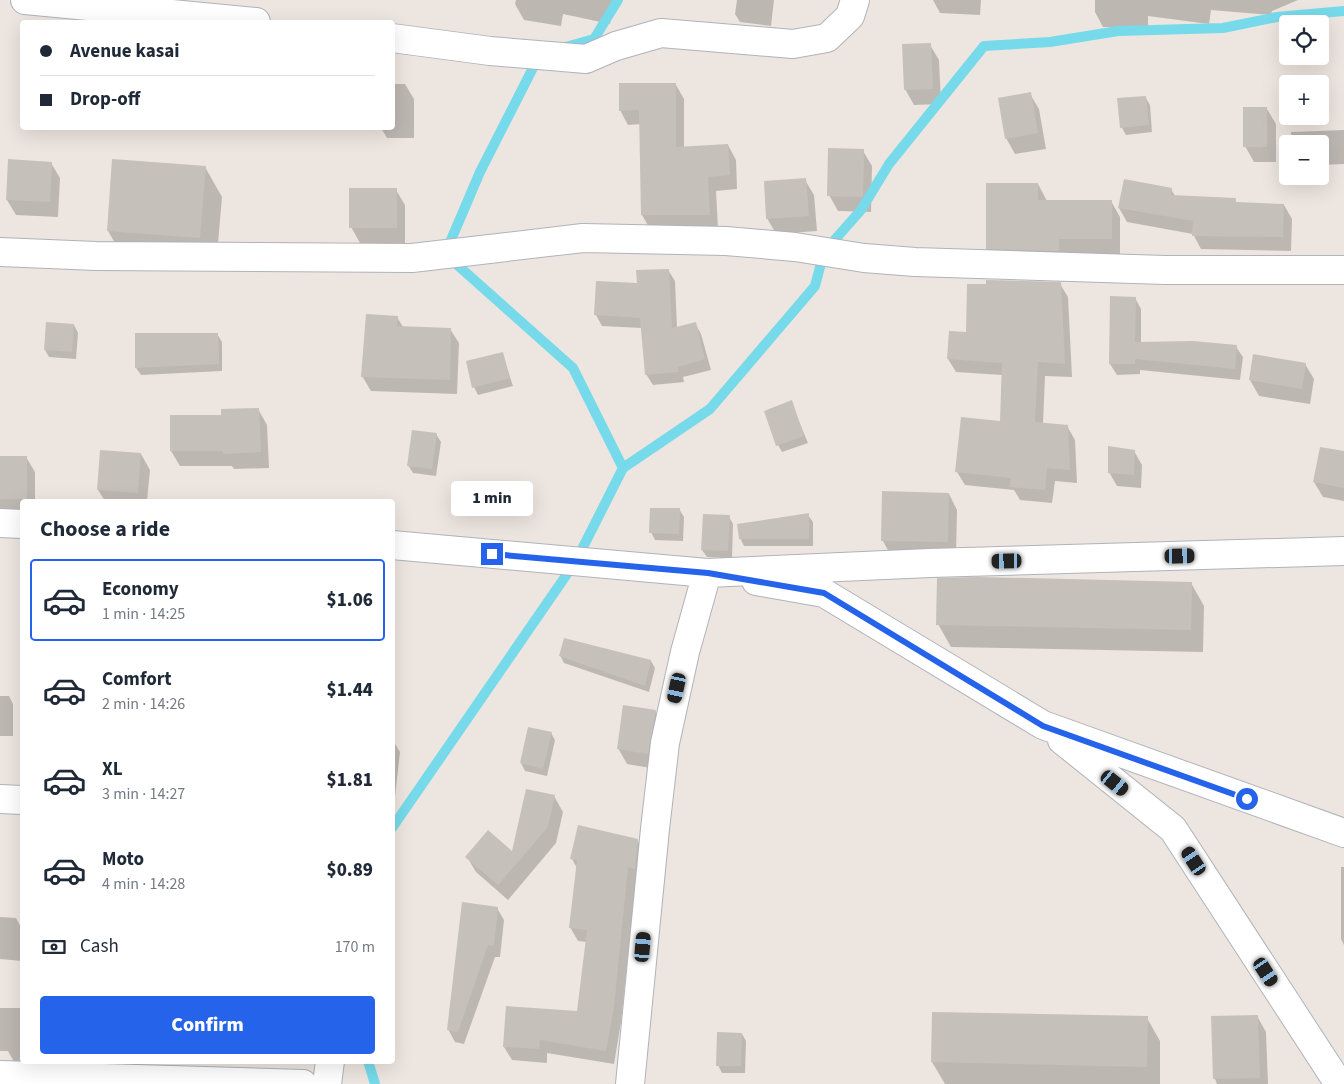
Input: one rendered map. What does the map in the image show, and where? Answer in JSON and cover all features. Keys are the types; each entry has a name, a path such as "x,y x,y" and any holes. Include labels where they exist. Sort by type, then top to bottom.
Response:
{"street":[{"path":"25,0 235,20"},
{"path":"395,38 490,51 586,59 616,46 661,33 792,44 827,38 850,16 855,0"},
{"path":"0,252 96,256 412,258 583,238 726,241 795,247 864,258 915,262 1156,270 1344,270"},
{"path":"0,523 20,524"},
{"path":"395,545 708,573 824,593 1043,726 1173,829 1339,1084"},
{"path":"708,573 921,563 1344,551"},
{"path":"630,1084 654,830 665,743 685,652 708,573"},
{"path":"1043,726 1344,833"},
{"path":"0,799 20,800"},
{"path":"327,1084 330,1064"},
{"path":"0,1075 303,1084"}],"building":[{"path":"931,43 933,89 904,90 902,44"},
{"path":"619,83 676,83 676,147 728,144 730,175 708,177 710,215 641,215 639,110 619,111"},
{"path":"1031,92 1038,133 1005,139 998,98"},
{"path":"1146,96 1149,125 1120,128 1117,98"},
{"path":"1243,107 1267,107 1267,147 1243,147"},
{"path":"828,148 864,149 863,197 827,196"},
{"path":"8,159 52,162 50,202 6,200"},
{"path":"112,159 206,166 200,238 107,231"},
{"path":"806,178 809,216 766,219 764,181"},
{"path":"1124,179 1172,188 1171,195 1236,198 1235,202 1284,204 1283,237 1192,236 1193,221 1118,208"},
{"path":"986,183 1038,183 1038,200 1112,200 1112,239 1059,239 1059,251 986,249"},
{"path":"349,188 397,188 397,228 349,228"},
{"path":"669,269 672,328 696,322 705,359 678,367 678,372 645,375 640,318 594,315 596,281 637,283 636,270"},
{"path":"986,280 1061,282 1065,364 1038,362 1035,422 1068,425 1070,470 1047,468 1045,490 1010,487 1011,478 955,472 961,417 1000,421 1002,363 947,359 949,331 966,332 967,284 986,284"},
{"path":"1110,296 1136,297 1135,342 1193,341 1237,345 1235,369 1135,359 1135,364 1109,364"},
{"path":"366,314 398,316 397,326 451,328 450,380 361,377"},
{"path":"46,322 74,324 72,352 44,350"},
{"path":"135,333 218,333 219,364 135,368"},
{"path":"503,352 510,378 472,388 466,361"},
{"path":"1253,354 1306,363 1302,389 1249,380"},
{"path":"792,400 804,436 776,446 764,411"},
{"path":"259,408 261,452 223,454 223,451 170,451 170,415 221,415 221,409"},
{"path":"412,430 437,433 432,469 407,466"},
{"path":"1108,446 1135,450 1134,475 1108,473"},
{"path":"1320,447 1344,451 1344,488 1313,482"},
{"path":"100,450 141,453 138,493 97,490"},
{"path":"0,456 27,456 27,499 0,499"},
{"path":"882,491 949,493 948,542 881,541"},
{"path":"650,508 680,508 679,534 649,533"},
{"path":"809,513 809,539 739,539 737,524"},
{"path":"703,514 730,515 728,551 701,550"},
{"path":"979,577 1192,582 1191,630 936,625 937,578"},
{"path":"564,638 651,660 645,686 559,656"},
{"path":"623,705 656,710 648,754 617,749"},
{"path":"528,727 552,732 543,769 520,763"},
{"path":"526,789 555,795 548,827 498,885 465,857 488,830 512,851"},
{"path":"578,825 638,839 635,869 628,867 614,1007 606,1051 540,1040 539,1049 503,1047 506,1006 577,1011 587,930 569,928 577,860 570,859"},
{"path":"462,902 498,907 494,946 488,945 458,1032 447,1030"},
{"path":"932,1012 1148,1016 1147,1067 931,1062"},
{"path":"1258,1015 1260,1078 1213,1079 1211,1016"},
{"path":"717,1032 742,1033 741,1066 716,1066"}],"waterway":[{"path":"562,48 594,39 618,0"},
{"path":"395,824 576,561 623,468 710,409 815,286 824,252 861,210 889,164 984,46 1050,42 1118,31 1223,28 1277,17 1344,11"},
{"path":"538,58 480,172 445,254 573,368 623,468"},
{"path":"369,1064 375,1084"}],"route":[{"path":"492,554 708,573 824,593 1043,726 1247,799"}]}
